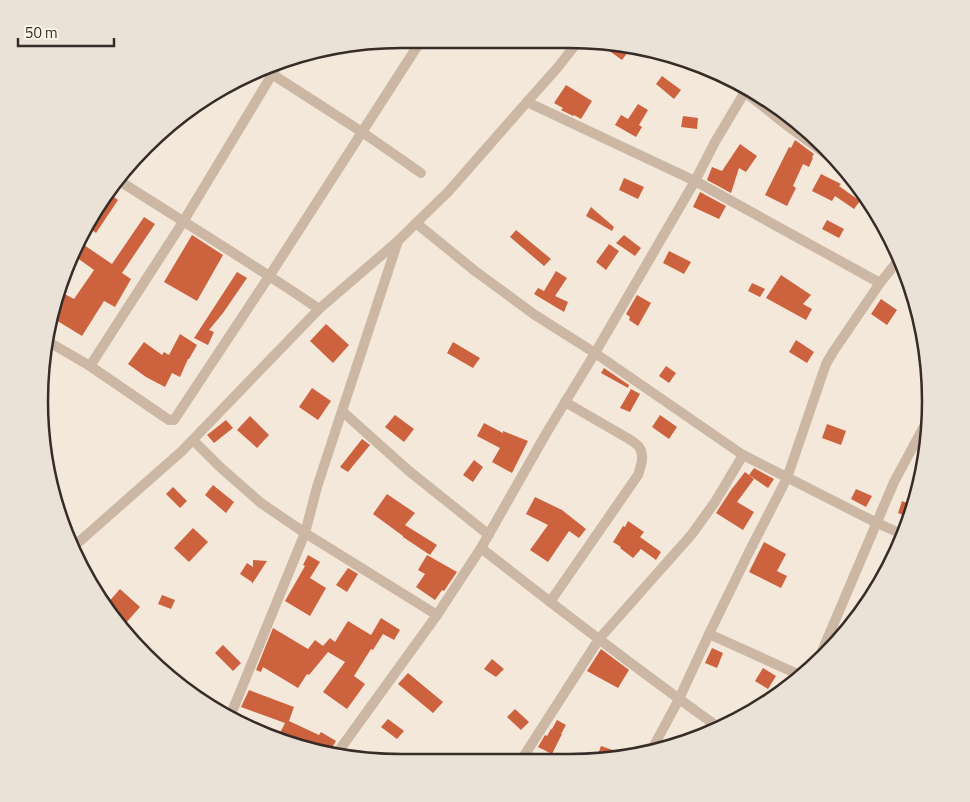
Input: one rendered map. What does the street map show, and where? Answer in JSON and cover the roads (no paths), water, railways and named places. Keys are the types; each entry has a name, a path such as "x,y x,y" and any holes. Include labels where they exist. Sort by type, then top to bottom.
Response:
{"street":[{"path":"52,344 90,366 169,420 174,420 416,48"},
{"path":"77,543 193,440 319,309 398,241 448,192 574,48"},
{"path":"269,73 362,132 420,173"},
{"path":"90,366 183,222 267,74"},
{"path":"340,749 437,615 489,536 565,402 695,181 743,93"},
{"path":"527,102 695,181 880,283"},
{"path":"767,108 809,141"},
{"path":"123,183 270,275 319,309"},
{"path":"416,223 475,271 534,315 595,353 743,455 897,532"},
{"path":"232,711 305,533 317,487 398,241"},
{"path":"655,743 679,699 749,552 787,478 826,364 880,283 895,264"},
{"path":"550,602 638,475 642,464 639,446 565,402"},
{"path":"343,412 489,536"},
{"path":"825,645 894,482 921,432"},
{"path":"193,440 220,467 262,503 305,533 437,615"},
{"path":"525,754 599,639 692,534 715,502 743,455"},
{"path":"481,548 713,724"},
{"path":"709,634 795,673"}]}
